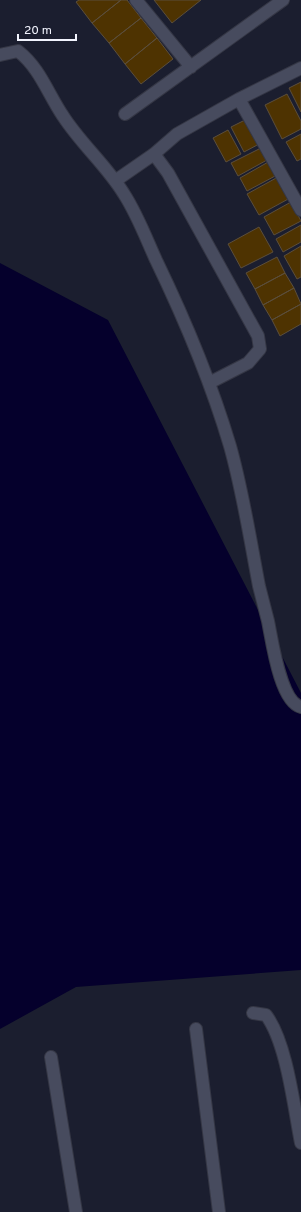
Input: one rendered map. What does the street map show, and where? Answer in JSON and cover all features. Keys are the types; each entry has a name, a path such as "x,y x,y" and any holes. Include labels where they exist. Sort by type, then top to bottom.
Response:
{"street":[{"path":"136,0 191,67"},
{"path":"125,114 283,0"},
{"path":"0,55 18,51 28,59 47,87 64,117 115,181 124,194 179,307 209,383 228,441 241,492 260,589 280,676 289,698 301,707"},
{"path":"115,181 154,154 177,134 239,99 301,68"},
{"path":"239,99 301,210"},
{"path":"154,154 168,173 258,336 260,349 248,362 209,383"},
{"path":"253,1013 266,1015 274,1025 282,1049 301,1143"},
{"path":"196,1029 219,1212"},
{"path":"51,1057 76,1212"}],"shaded area":[{"path":"0,263 108,320 301,693 301,970 76,987 0,1029"}],"building":[{"path":"79,0 121,0 92,23 76,2"},
{"path":"121,0 127,0 141,18 109,43 92,23"},
{"path":"154,0 201,0 172,23"},
{"path":"141,18 157,38 125,64 109,43"},
{"path":"157,38 173,59 141,84 125,64"},
{"path":"301,82 301,112 289,88"},
{"path":"287,94 301,121 301,129 282,139 265,105"},
{"path":"247,119 261,143 244,152 231,127"},
{"path":"228,130 241,154 226,162 213,138"},
{"path":"301,134 301,159 297,161 286,142"},
{"path":"261,148 267,160 238,176 231,163"},
{"path":"270,161 277,175 247,191 240,178"},
{"path":"278,177 290,198 259,215 247,194"},
{"path":"291,202 301,221 274,235 264,217"},
{"path":"301,225 301,242 283,252 276,239"},
{"path":"259,227 273,252 241,268 228,244"},
{"path":"301,246 301,277 297,279 284,256"},
{"path":"277,257 285,273 255,289 246,273"},
{"path":"285,273 294,288 263,305 255,289"},
{"path":"294,288 301,304 272,320 263,305"},
{"path":"301,304 301,324 280,336 272,320"}]}
